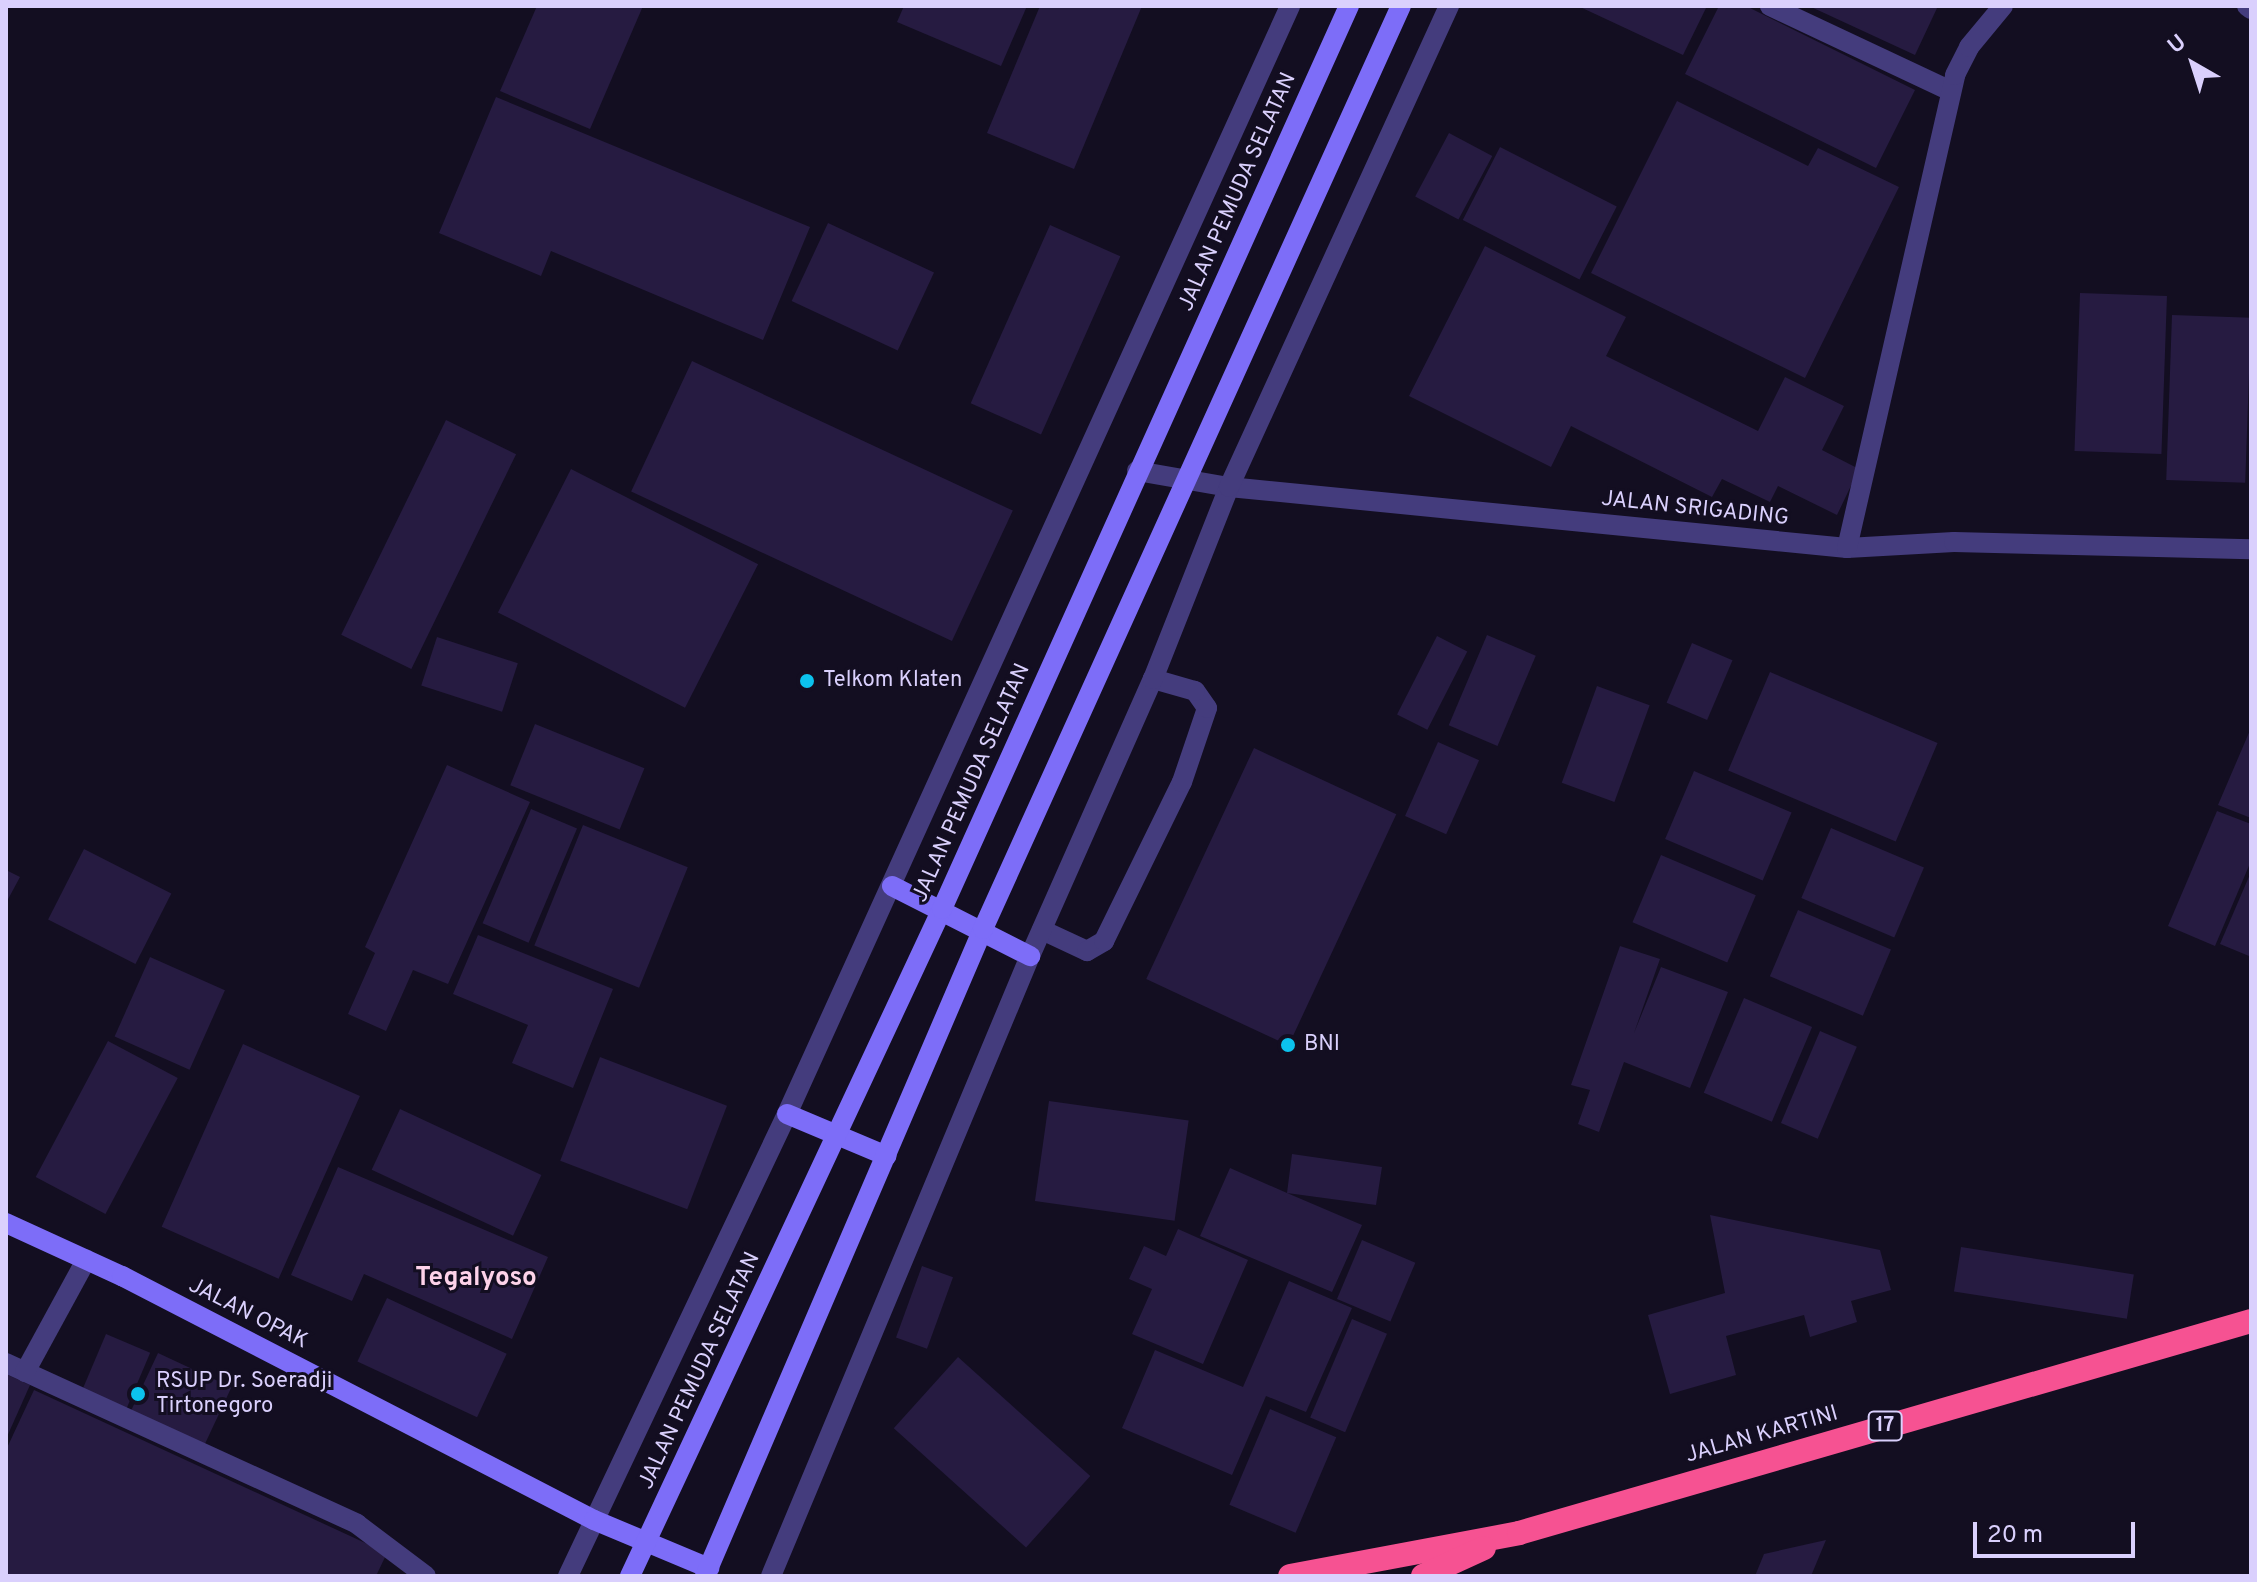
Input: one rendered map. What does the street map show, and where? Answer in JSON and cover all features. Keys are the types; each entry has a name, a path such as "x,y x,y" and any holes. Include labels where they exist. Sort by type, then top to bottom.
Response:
{"highway":[{"name":"JALAN KARTINI","path":"1290,1576 1519,1533 2251,1321"},
{"name":"JALAN KARTINI","path":"1423,1576 1519,1533"}],"main road":[{"name":"JALAN PEMUDA SELATAN","path":"630,1576 942,909 1349,6"},
{"path":"707,1572 983,929 1189,480 1401,6"},
{"path":"892,886 983,929 1030,956"},
{"path":"787,1114 887,1156"},
{"name":"JALAN OPAK","path":"6,1223 86,1260 594,1520 707,1572"}],"street":[{"path":"568,1576 892,886 1290,6"},
{"path":"771,1576 1030,956 1153,679 1229,487 1449,6"},
{"path":"1770,6 1951,91"},
{"path":"1847,548 1951,91 1969,47 2003,6"},
{"name":"JALAN SRIGADING","path":"1137,471 1229,487 1847,548 1954,542 2247,542"},
{"path":"1042,930 1087,951 1104,941 1182,782 1207,708 1195,691 1153,679"},
{"path":"86,1260 16,1368 357,1524 426,1576"}],"building":[{"path":"537,6 643,6 590,129 500,91"},
{"path":"904,6 1027,6 1001,66 897,22"},
{"path":"1040,6 1142,6 1074,169 987,133"},
{"path":"1578,6 1707,6 1683,55"},
{"path":"1719,6 1746,6 1915,90 1876,168 1685,74"},
{"path":"1809,6 1938,6 1915,55"},
{"path":"496,97 810,227 763,340 551,251 541,276 439,233"},
{"path":"1677,101 1808,166 1818,148 1899,187 1805,378 1591,273"},
{"path":"1449,133 1492,156 1458,220 1415,197"},
{"path":"1500,147 1617,206 1579,280 1463,220"},
{"path":"828,223 934,272 898,350 792,301"},
{"path":"1050,225 1120,256 1041,434 971,403"},
{"path":"1485,246 1626,317 1606,356 1758,431 1785,377 1844,406 1822,450 1859,469 1837,515 1778,486 1770,502 1722,479 1712,497 1571,426 1551,467 1409,396"},
{"path":"2080,293 2167,296 2161,454 2074,451"},
{"path":"2172,315 2251,318 2245,483 2166,480"},
{"path":"692,361 1013,511 952,641 631,492"},
{"path":"446,420 516,454 411,669 341,635"},
{"path":"571,469 758,564 685,708 498,612"},
{"path":"1487,635 1536,656 1497,746 1449,725"},
{"path":"1437,636 1467,651 1427,730 1397,714"},
{"path":"437,637 518,663 502,712 421,686"},
{"path":"1692,643 1733,660 1707,720 1667,703"},
{"path":"1770,672 1938,743 1896,842 1728,770"},
{"path":"1597,686 1650,705 1614,802 1562,783"},
{"path":"535,724 644,768 620,829 510,785"},
{"path":"2251,728 2251,818 2218,805"},
{"path":"1438,742 1479,760 1446,834 1405,816"},
{"path":"1254,748 1396,814 1289,1045 1146,979"},
{"path":"447,765 530,802 448,984 413,970 386,1031 348,1014 375,953 365,947"},
{"path":"1694,771 1792,812 1763,881 1665,839"},
{"path":"531,809 577,829 529,943 483,923"},
{"path":"2217,811 2251,824 2251,861 2215,946 2168,926"},
{"path":"583,825 688,867 639,988 534,946"},
{"path":"1831,828 1924,867 1894,937 1801,898"},
{"path":"84,849 171,893 135,964 48,919"},
{"path":"1661,855 1756,895 1727,962 1632,922"},
{"path":"6,870 20,877 6,903"},
{"path":"2251,872 2251,950 2249,956 2220,944"},
{"path":"1798,910 1891,949 1863,1016 1770,976"},
{"path":"478,935 613,989 573,1088 512,1063 528,1025 453,994"},
{"path":"1620,946 1660,959 1634,1033 1661,967 1728,992 1690,1088 1624,1062 1599,1132 1578,1124 1590,1090 1571,1085"},
{"path":"150,957 225,990 190,1070 115,1036"},
{"path":"1744,998 1812,1027 1772,1122 1704,1093"},
{"path":"1820,1031 1857,1047 1818,1139 1781,1123"},
{"path":"108,1041 178,1078 105,1214 36,1177"},
{"path":"243,1044 360,1096 279,1279 162,1227"},
{"path":"600,1057 727,1106 687,1209 560,1161"},
{"path":"1049,1101 1189,1121 1175,1221 1035,1201"},
{"path":"400,1109 541,1175 513,1236 372,1170"},
{"path":"1292,1154 1382,1167 1376,1205 1287,1193"},
{"path":"338,1167 548,1257 512,1339 364,1274 352,1301 291,1275"},
{"path":"1230,1168 1362,1225 1332,1292 1200,1236"},
{"path":"1710,1215 1880,1250 1891,1290 1851,1301 1857,1322 1810,1337 1804,1315 1726,1336 1736,1375 1670,1394 1648,1315 1725,1293"},
{"path":"1178,1229 1248,1260 1203,1364 1132,1334 1152,1289 1129,1279 1144,1246 1166,1256"},
{"path":"1362,1240 1415,1263 1390,1322 1337,1299"},
{"path":"1961,1247 2134,1274 2127,1319 1954,1291"},
{"path":"922,1266 953,1277 927,1349 896,1337"},
{"path":"1289,1281 1352,1308 1306,1412 1266,1396 1232,1475 1122,1428 1155,1350 1243,1387"},
{"path":"387,1298 507,1354 477,1417 357,1361"},
{"path":"1352,1319 1387,1334 1345,1432 1310,1417"},
{"path":"106,1334 150,1353 126,1409 82,1390"},
{"path":"158,1353 231,1387 204,1447 130,1413"},
{"path":"958,1357 1090,1476 1026,1547 894,1428"},
{"path":"6,1374 30,1385 6,1439"},
{"path":"34,1390 387,1553 376,1576 6,1576 6,1450"},
{"path":"1270,1409 1336,1437 1296,1533 1229,1505"},
{"path":"1826,1540 1811,1576 1755,1576 1764,1554"}],"place":[{"name":"Telkom Klaten","path":"807,681"},
{"name":"BNI","path":"1288,1045"},
{"name":"RSUP Dr. Soeradji Tirtonegoro","path":"138,1394"}],"district":[{"name":"Tegalyoso","path":"476,1279"}]}
